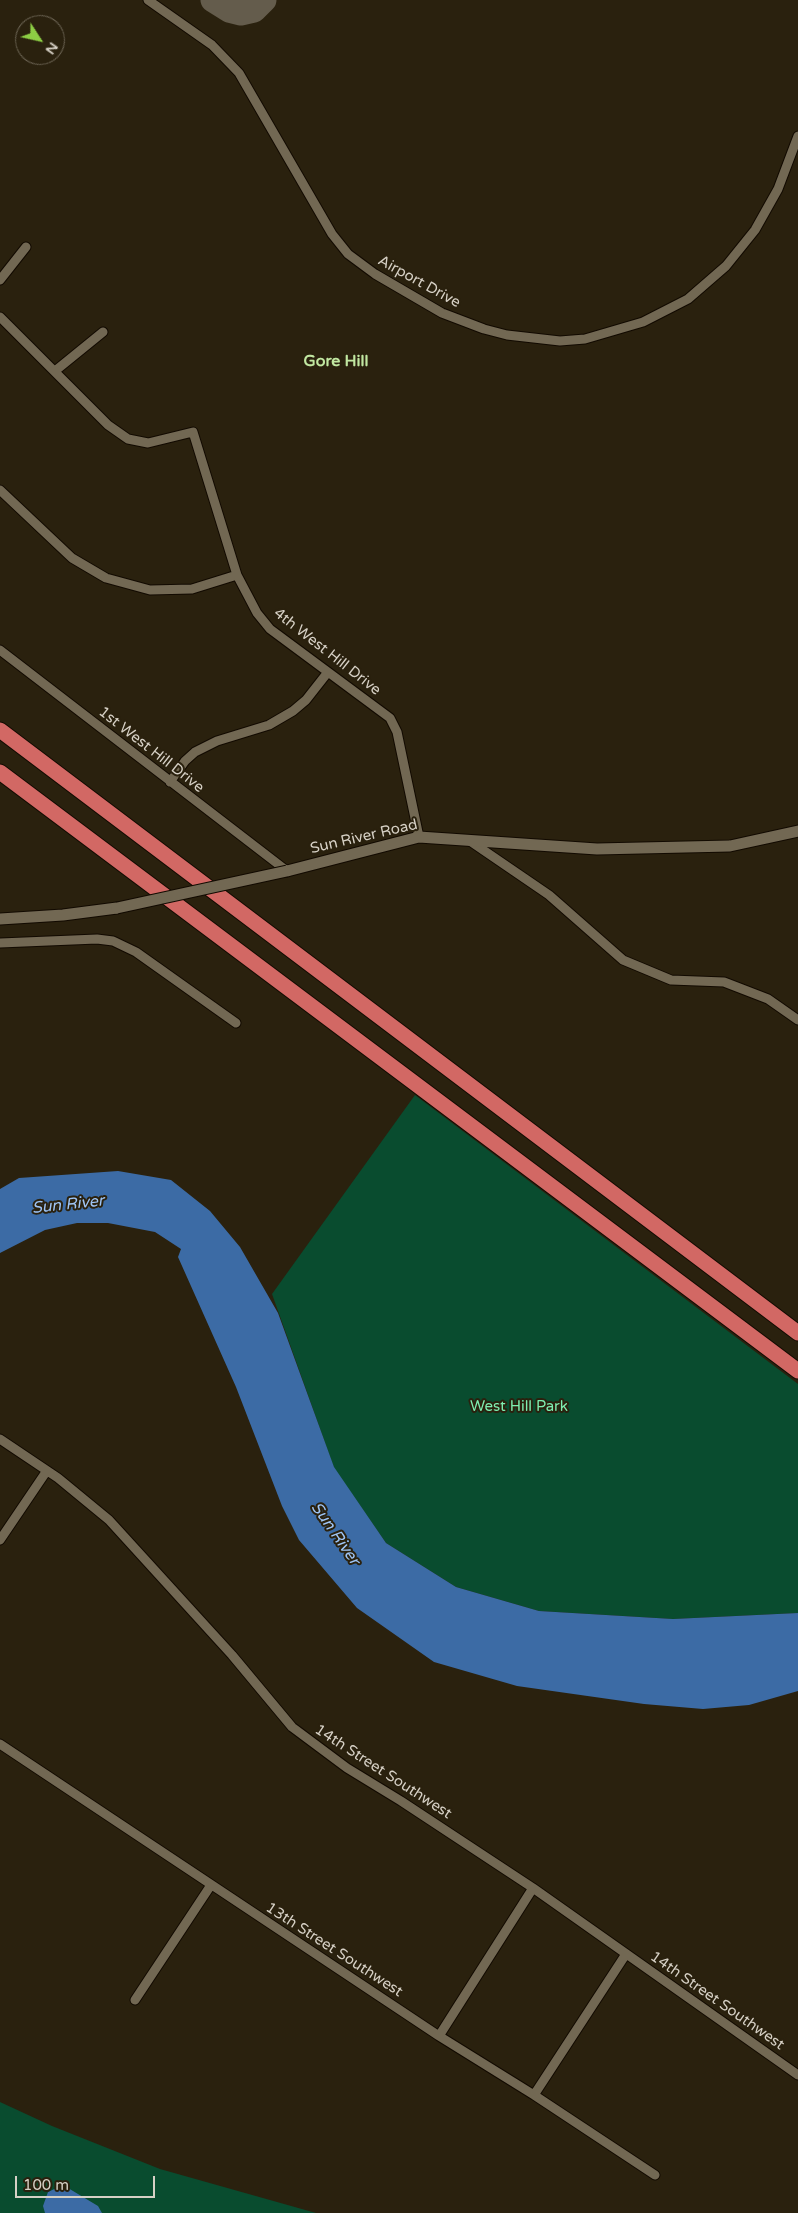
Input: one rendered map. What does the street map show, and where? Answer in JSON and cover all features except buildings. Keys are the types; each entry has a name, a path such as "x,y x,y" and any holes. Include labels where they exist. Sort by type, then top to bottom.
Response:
{"highway":[{"path":"0,730 798,1333"},
{"path":"0,772 798,1371"}],"street":[{"name":"Airport Drive","path":"148,0 212,45 239,73 327,225 348,254 368,269 442,313 484,329 507,335 560,341 585,339 643,322 688,298 726,266 755,230 778,189 798,136"},
{"path":"0,280 26,247"},
{"path":"0,317 55,371 103,332"},
{"name":"4th West Hill Drive","path":"55,371 108,425 128,440 148,443 193,432 237,576 257,613 270,629 390,718 397,732 419,837"},
{"path":"0,490 72,558 106,578 150,590 192,589 237,576"},
{"name":"1st West Hill Drive","path":"0,650 287,871"},
{"path":"170,782 185,761 195,752 217,742 269,725 293,711 306,700 328,672"},
{"name":"Sun River Road","path":"0,918 63,915 117,908 287,871 419,837 597,849 730,846 798,831"},
{"path":"470,840 549,895 623,960 671,980 724,982 768,998 798,1020"},
{"path":"0,943 97,939 113,941 136,952 236,1023"},
{"name":"14th Street Southwest","path":"0,1439 46,1472 58,1478 109,1520 232,1655 292,1728 347,1768 401,1801 533,1888 798,2075"},
{"path":"0,1540 46,1472"},
{"name":"13th Street Southwest","path":"0,1744 438,2036 534,2095 655,2175"},
{"path":"135,2000 211,1886"},
{"path":"438,2036 533,1888"},
{"path":"534,2095 626,1954"}],"green space":[{"name":"West Hill Park","path":"415,1095 798,1384 798,1613 673,1619 539,1611 456,1587 386,1543 334,1468 272,1294"},
{"path":"0,2102 52,2126 160,2169 316,2213 0,2213"}],"water":[{"name":"Sun River","path":"118,1171 171,1180 210,1211 240,1247 278,1313 334,1467 386,1543 456,1587 539,1611 673,1619 798,1613 798,1691 749,1705 703,1709 644,1704 517,1686 434,1662 357,1608 299,1540 282,1506 236,1387 178,1257 181,1249 155,1232 108,1223 77,1223 45,1230 0,1253 0,1189 19,1178"},
{"path":"63,2185 98,2206 102,2213 45,2213 43,2206 48,2192"}],"taxiway":[{"path":"213,0 229,10 241,13 254,10 264,0"}],"district":[{"name":"Gore Hill","path":"336,362"}]}
